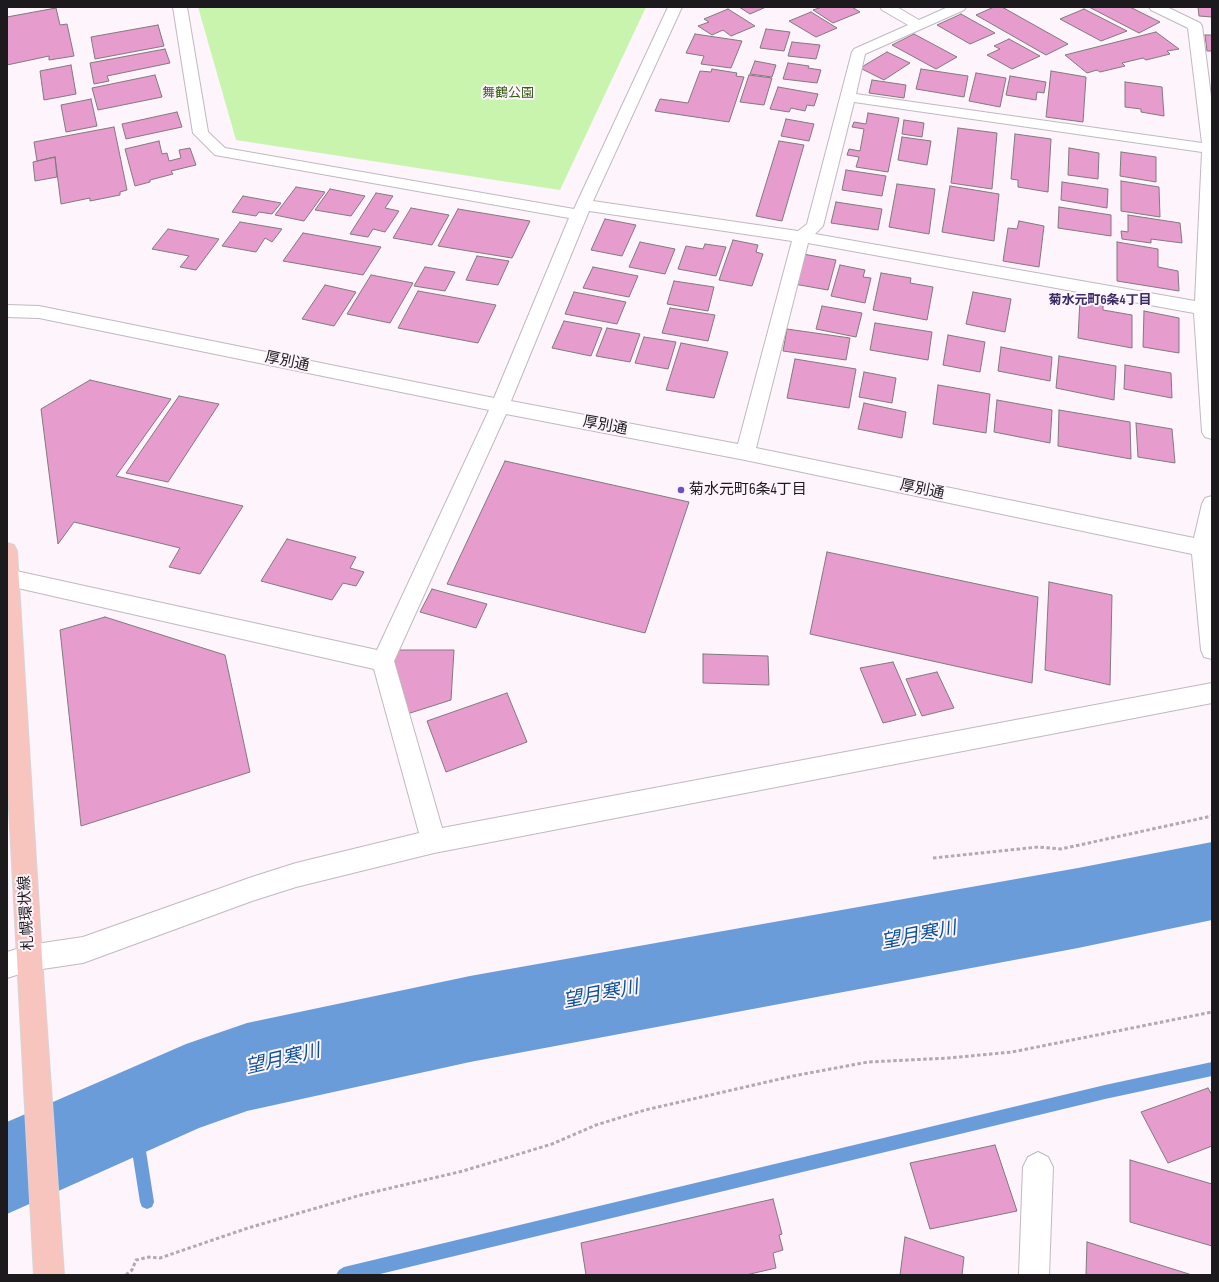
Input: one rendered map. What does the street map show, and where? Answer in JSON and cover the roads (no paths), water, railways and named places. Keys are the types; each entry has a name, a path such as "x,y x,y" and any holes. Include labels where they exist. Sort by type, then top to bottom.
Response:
{"main road":[{"name":"札幌環状線","path":"7,551 29,958 36,1048 49,1275"}],"street":[{"path":"180,7 201,133 220,152 581,210 801,237 1208,310"},
{"path":"434,841 383,661 500,406 581,210 675,7"},
{"path":"887,7 918,25"},
{"path":"745,453 801,237 815,226 859,52 959,7"},
{"path":"1156,7 1201,27 1211,148 1208,310 1212,432"},
{"path":"848,97 1211,148"},
{"name":"厚別通","path":"7,310 39,312 500,406 745,453 1209,548"},
{"path":"1212,504 1209,548 1212,650"},
{"path":"9,577 383,661"},
{"path":"7,965 29,958 83,950 252,889 296,875 434,841 1212,693"},
{"path":"1034,1275 1038,1167"}],"waterway":[{"name":"望月寒川","path":"7,1168 186,1088 247,1067 470,1019 1078,908 1212,881"},
{"path":"344,1275 1105,1092 1212,1069"},
{"path":"133,1113 147,1202"}],"place":[{"name":"菊水元町6条4丁目","path":"681,490"}],"district":[{"name":"菊水元町6条4丁目","path":"1100,301"}],"park label":[{"name":"舞鶴公園","path":"508,94"}]}
